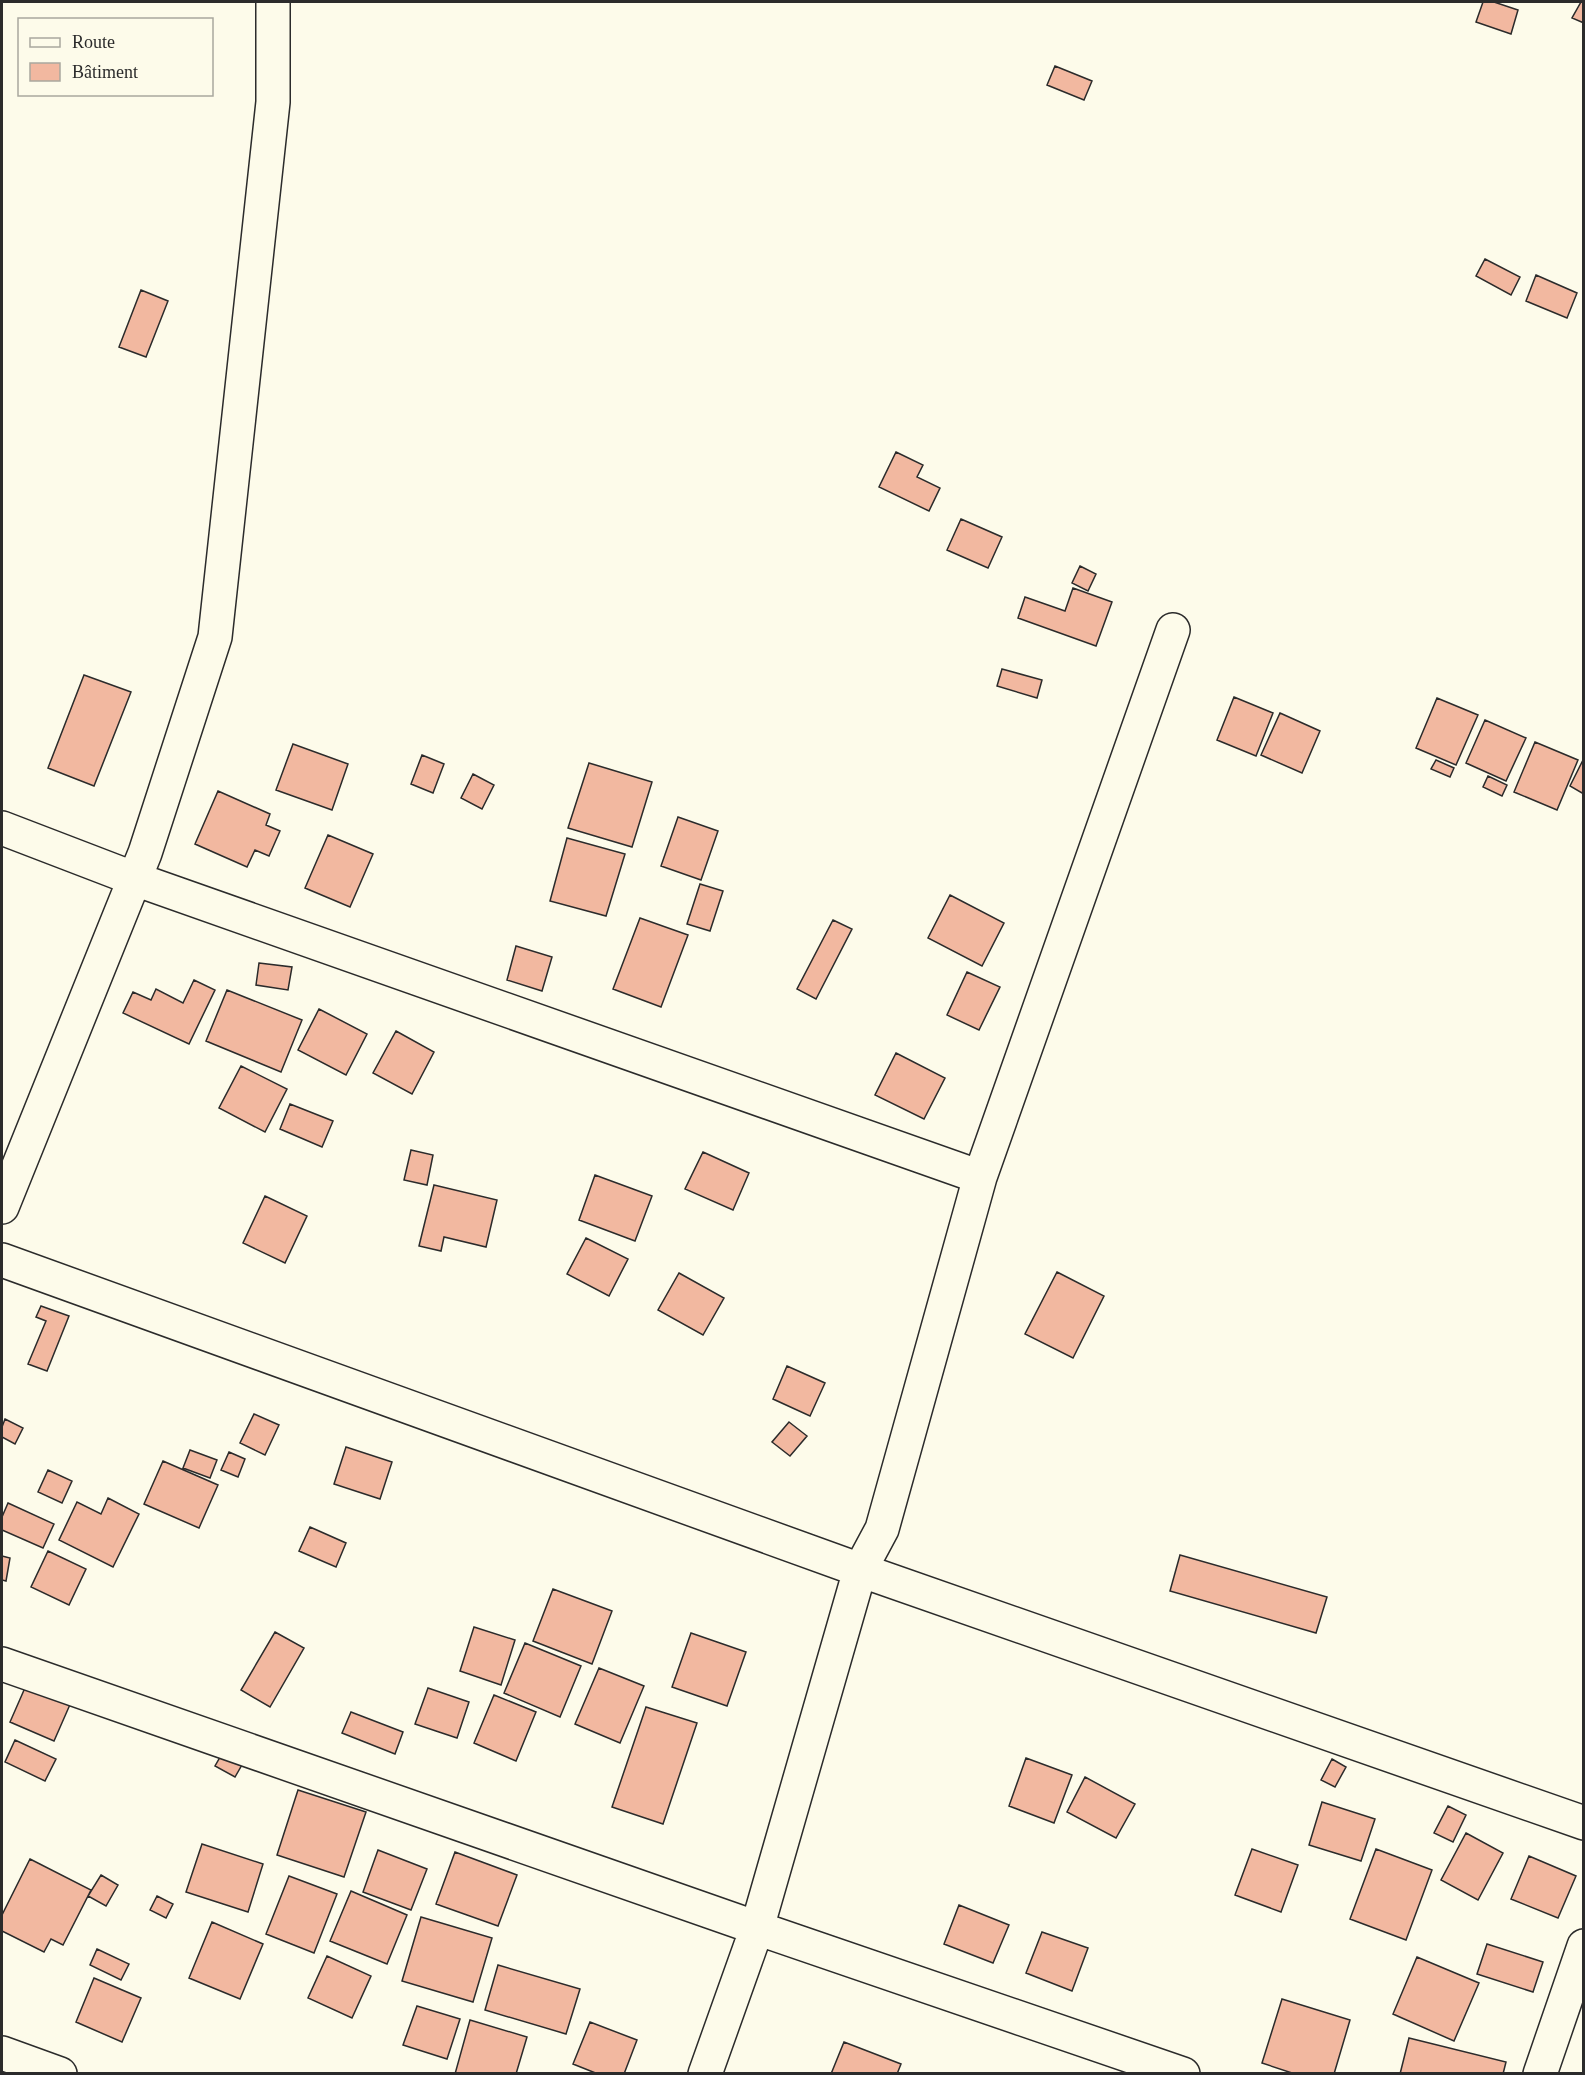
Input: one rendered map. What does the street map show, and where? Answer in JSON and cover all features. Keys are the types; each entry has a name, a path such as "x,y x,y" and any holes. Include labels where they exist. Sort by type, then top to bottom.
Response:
{"street":[{"path":"2,1207 135,879 215,637 273,102 273,2"},
{"path":"705,2073 757,1928 860,1570 882,1529 980,1177 1173,630"},
{"path":"2,828 135,879 980,1177"},
{"path":"2,1260 860,1570 1584,1823"},
{"path":"2,1664 757,1928 1183,2073"},
{"path":"1540,2073 1584,1946"},
{"path":"2,2053 60,2073"}],"building":[{"path":"1483,2 1494,2 1518,10 1511,34 1476,22"},
{"path":"1581,2 1584,2 1584,23 1572,18"},
{"path":"1055,66 1092,81 1084,100 1047,85"},
{"path":"1485,259 1520,277 1511,295 1476,276"},
{"path":"1536,275 1577,293 1567,318 1526,301"},
{"path":"141,290 168,301 146,357 119,347"},
{"path":"896,452 923,465 917,477 940,488 929,511 879,487"},
{"path":"961,519 1002,537 988,568 947,550"},
{"path":"1080,566 1096,574 1088,591 1072,583"},
{"path":"1073,588 1112,602 1096,646 1018,618 1025,597 1065,611"},
{"path":"1002,669 1042,680 1037,698 997,686"},
{"path":"84,675 131,692 94,786 48,768"},
{"path":"1234,697 1273,713 1256,756 1217,740"},
{"path":"1437,698 1478,715 1456,765 1416,748"},
{"path":"1280,713 1320,731 1302,773 1261,755"},
{"path":"1485,720 1526,738 1506,781 1466,763"},
{"path":"1535,742 1578,760 1557,810 1514,792"},
{"path":"293,744 348,764 332,810 276,790"},
{"path":"422,755 444,764 433,793 411,784"},
{"path":"1584,758 1584,790 1582,793 1570,786"},
{"path":"1436,760 1454,768 1450,777 1431,769"},
{"path":"589,763 652,782 632,847 568,828"},
{"path":"473,774 494,785 482,809 461,798"},
{"path":"1488,776 1507,785 1502,796 1483,787"},
{"path":"218,791 270,814 266,825 280,831 269,856 255,850 247,867 195,844"},
{"path":"678,817 718,831 701,880 661,866"},
{"path":"328,835 373,854 350,907 305,888"},
{"path":"567,838 625,854 606,916 550,901"},
{"path":"700,884 723,891 710,931 687,924"},
{"path":"950,895 1004,923 982,966 928,938"},
{"path":"640,918 688,935 661,1007 613,989"},
{"path":"833,920 852,929 816,999 797,989"},
{"path":"516,946 552,957 542,991 507,980"},
{"path":"259,963 292,967 288,990 256,985"},
{"path":"967,972 1000,987 979,1030 947,1015"},
{"path":"194,980 215,990 189,1044 123,1013 133,992 151,1000 156,989 183,1003"},
{"path":"227,990 302,1020 281,1072 206,1041"},
{"path":"319,1009 367,1034 346,1075 298,1050"},
{"path":"396,1031 434,1052 412,1094 373,1073"},
{"path":"896,1053 945,1078 924,1119 875,1095"},
{"path":"241,1066 287,1089 265,1132 219,1108"},
{"path":"290,1104 333,1121 322,1147 280,1129"},
{"path":"411,1150 433,1155 427,1185 404,1180"},
{"path":"703,1152 749,1173 733,1210 685,1189"},
{"path":"595,1175 652,1196 635,1241 579,1220"},
{"path":"434,1185 497,1200 486,1247 444,1237 441,1251 419,1246"},
{"path":"265,1196 307,1216 285,1263 243,1243"},
{"path":"586,1238 628,1259 609,1296 567,1274"},
{"path":"1057,1272 1104,1296 1073,1358 1025,1334"},
{"path":"679,1273 724,1298 703,1335 658,1310"},
{"path":"41,1306 69,1316 47,1371 28,1364 46,1321 36,1317"},
{"path":"787,1366 825,1383 810,1416 773,1399"},
{"path":"254,1414 279,1425 265,1455 240,1443"},
{"path":"5,1419 23,1428 15,1444 2,1437"},
{"path":"789,1422 807,1436 790,1456 772,1442"},
{"path":"346,1447 392,1462 380,1499 334,1484"},
{"path":"190,1450 217,1460 210,1478 183,1468"},
{"path":"229,1452 245,1459 238,1477 221,1470"},
{"path":"163,1461 218,1485 199,1528 144,1504"},
{"path":"48,1470 72,1481 62,1503 38,1492"},
{"path":"108,1498 139,1514 113,1567 59,1540 77,1502 101,1514"},
{"path":"8,1503 54,1524 43,1548 2,1530 2,1517"},
{"path":"310,1527 346,1543 336,1567 299,1551"},
{"path":"48,1551 86,1569 69,1605 31,1587"},
{"path":"1180,1555 1327,1597 1316,1633 1170,1591"},
{"path":"2,1556 10,1558 6,1581 2,1580"},
{"path":"553,1589 612,1611 592,1664 533,1641"},
{"path":"474,1627 515,1640 501,1685 460,1671"},
{"path":"275,1632 304,1648 270,1707 241,1690"},
{"path":"691,1633 746,1652 727,1706 672,1687"},
{"path":"525,1643 581,1666 560,1717 504,1693"},
{"path":"599,1668 644,1686 620,1743 575,1724"},
{"path":"28,1681 72,1700 54,1741 10,1722"},
{"path":"428,1688 469,1702 457,1738 415,1724"},
{"path":"494,1695 536,1712 516,1761 474,1743"},
{"path":"646,1707 697,1723 663,1824 612,1807"},
{"path":"351,1712 403,1732 395,1754 342,1733"},
{"path":"15,1740 56,1759 45,1781 5,1762"},
{"path":"223,1752 243,1763 235,1777 215,1766"},
{"path":"1026,1758 1072,1775 1054,1823 1009,1806"},
{"path":"1332,1759 1346,1767 1335,1787 1321,1780"},
{"path":"1085,1777 1135,1804 1116,1838 1067,1812"},
{"path":"298,1790 366,1812 344,1877 277,1855"},
{"path":"1322,1802 1375,1819 1361,1861 1309,1845"},
{"path":"1448,1806 1466,1815 1453,1842 1434,1833"},
{"path":"1466,1833 1503,1853 1478,1900 1441,1880"},
{"path":"202,1844 263,1864 248,1912 186,1892"},
{"path":"1252,1849 1298,1865 1281,1912 1235,1895"},
{"path":"1376,1849 1432,1870 1406,1940 1350,1919"},
{"path":"378,1850 427,1869 411,1910 363,1892"},
{"path":"455,1852 517,1875 498,1926 436,1904"},
{"path":"1529,1856 1576,1876 1558,1918 1511,1899"},
{"path":"30,1859 91,1890 63,1945 51,1939 44,1952 2,1931 2,1915"},
{"path":"101,1875 118,1885 106,1906 88,1896"},
{"path":"289,1876 337,1894 314,1953 266,1934"},
{"path":"351,1891 407,1915 387,1964 330,1941"},
{"path":"157,1896 173,1904 166,1918 150,1910"},
{"path":"959,1905 1009,1925 993,1963 944,1944"},
{"path":"421,1917 492,1938 473,2002 402,1981"},
{"path":"212,1922 263,1944 240,1999 189,1978"},
{"path":"1042,1932 1088,1948 1072,1991 1026,1973"},
{"path":"1487,1944 1543,1962 1533,1992 1477,1974"},
{"path":"97,1949 129,1964 121,1980 90,1965"},
{"path":"327,1956 371,1976 352,2018 308,1998"},
{"path":"1417,1957 1479,1983 1454,2041 1393,2014"},
{"path":"498,1965 580,1989 566,2034 485,2010"},
{"path":"94,1978 141,1998 122,2042 76,2022"},
{"path":"1282,1999 1350,2020 1334,2074 1295,2074 1262,2063"},
{"path":"417,2006 460,2019 447,2059 403,2045"},
{"path":"470,2020 527,2037 516,2074 455,2074"},
{"path":"590,2022 637,2040 624,2074 598,2074 573,2064"},
{"path":"1409,2038 1506,2062 1503,2074 1400,2074"},
{"path":"844,2042 901,2064 897,2074 831,2074"}]}
